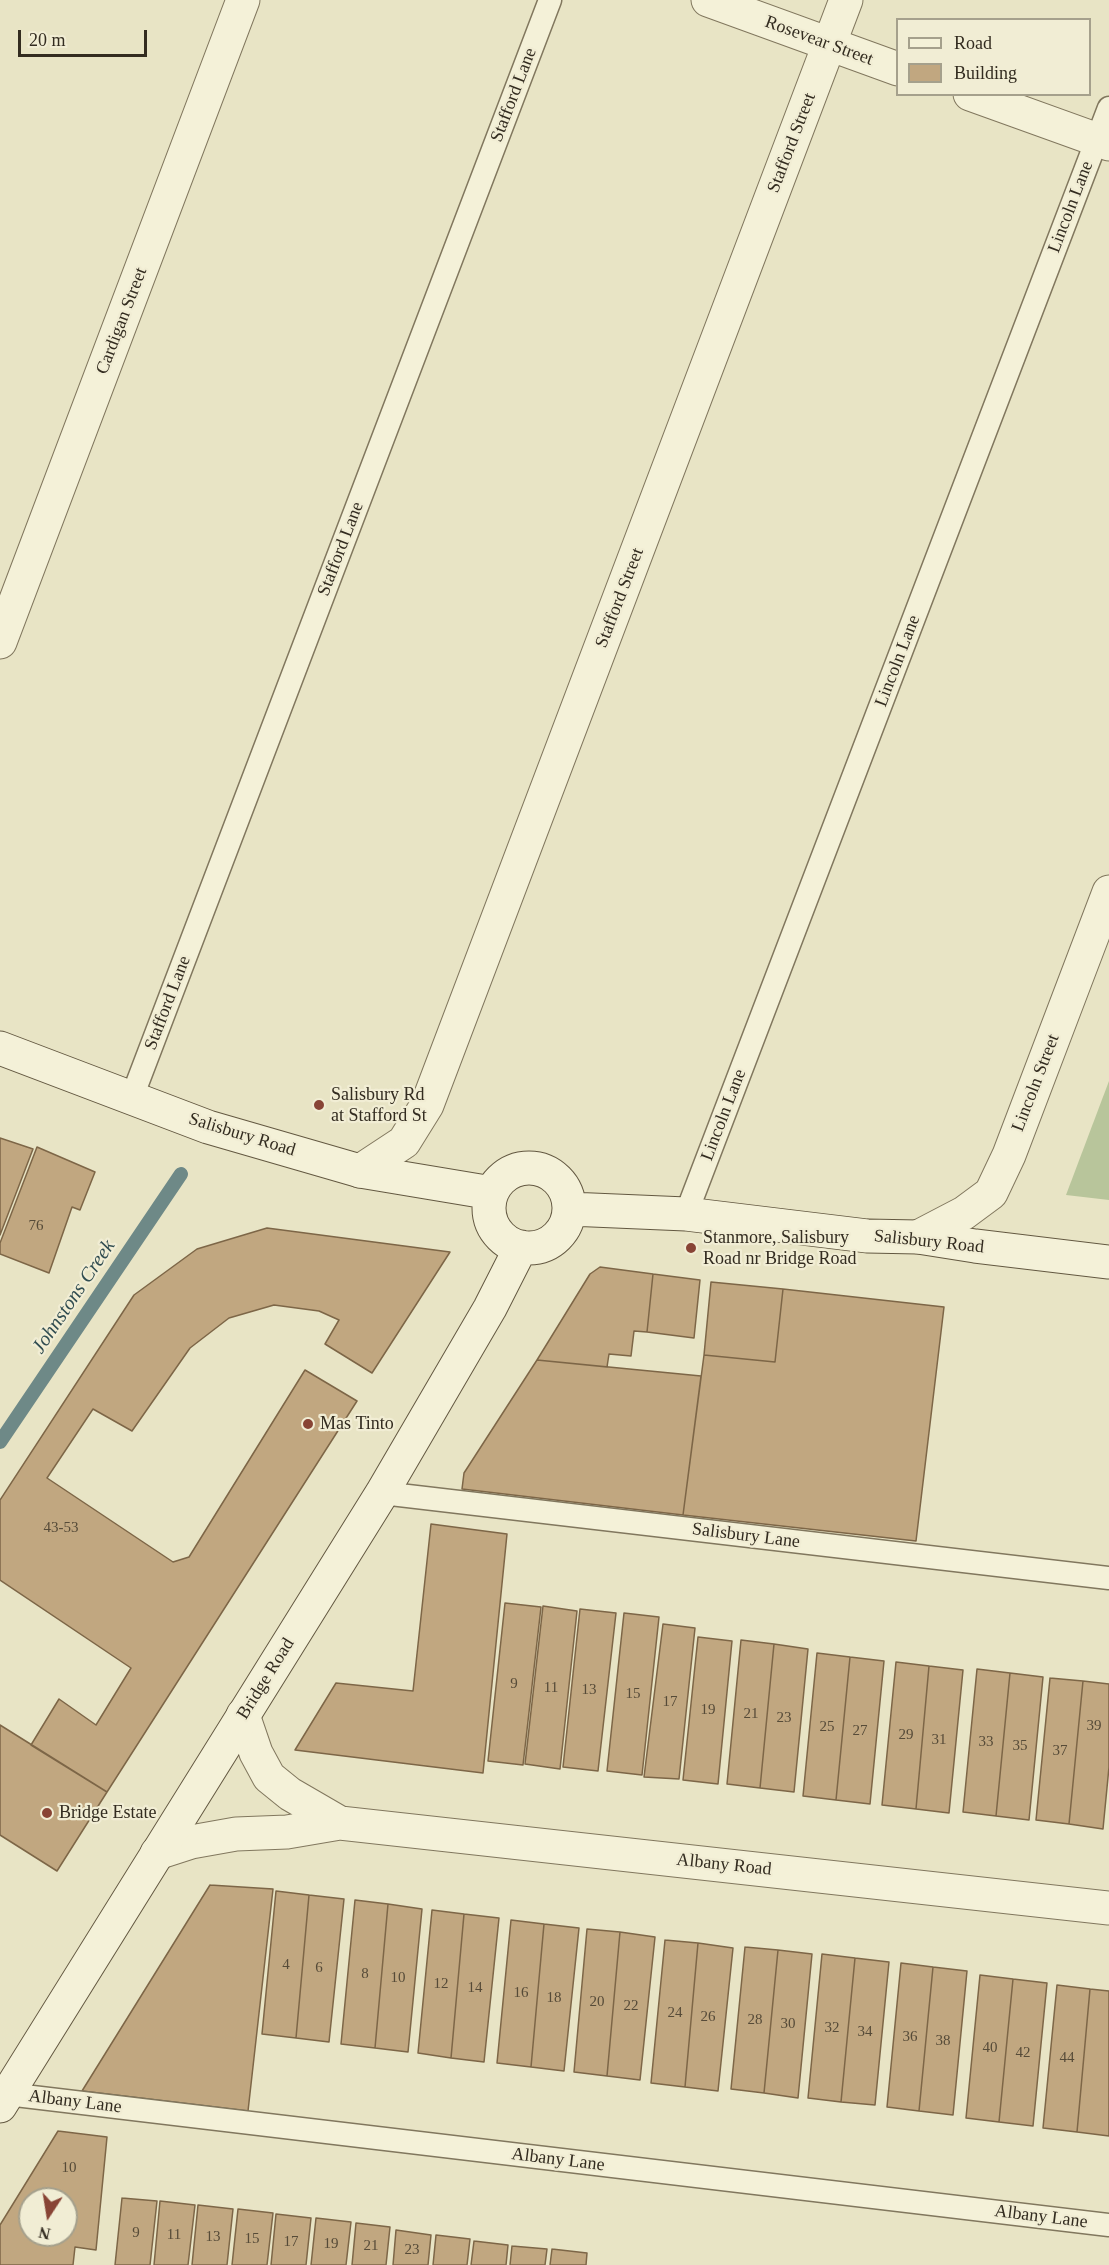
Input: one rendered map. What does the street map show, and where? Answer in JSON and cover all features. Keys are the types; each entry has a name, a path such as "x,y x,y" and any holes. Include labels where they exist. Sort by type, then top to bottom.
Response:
{"street":[{"name":"Cardigan Street","path":"0,642 243,0"},
{"name":"Rosevear Street","path":"708,0 896,69"},
{"name":"Stafford Street","path":"360,1171 404,1142 427,1105 846,0"},
{"path":"976,96 1103,141"},
{"name":"Lincoln Street","path":"918,1237 964,1213 991,1193 1009,1155 1109,892"},
{"name":"Salisbury Road","path":"0,1048 208,1127 360,1171 492,1193"},
{"path":"523,1168 537,1169 550,1174 560,1183 567,1195 569,1209 567,1221 554,1239 533,1248 510,1243 500,1236 490,1215 492,1193 499,1181 510,1173 523,1168"},
{"name":"Salisbury Road","path":"569,1209 686,1214 867,1236 918,1237 1109,1262"},
{"name":"Bridge Road","path":"4,2100 382,1493 490,1308 521,1246"},
{"name":"Albany Road","path":"243,1715 256,1753 269,1777 290,1794 340,1823"},
{"name":"Albany Road","path":"157,1853 191,1842 236,1834 287,1832 340,1823 1109,1908"}],"lane":[{"name":"Stafford Lane","path":"132,1097 550,0"},
{"name":"Lincoln Lane","path":"686,1214 1103,141 1109,108"},
{"name":"Salisbury Lane","path":"382,1493 1109,1578"},
{"name":"Albany Lane","path":"4,2100 1109,2225"}],"green space":[{"path":"1109,1081 1109,1200 1066,1195"}],"building":[{"path":"0,1138 33,1149 0,1235"},
{"path":"37,1147 95,1172 80,1210 72,1207 49,1273 0,1254 0,1243"},
{"path":"267,1228 450,1252 372,1373 325,1344 339,1320 319,1311 274,1305 229,1318 190,1348 132,1431 93,1409 47,1478 173,1562 189,1557 305,1370 357,1401 107,1792 31,1745 59,1699 96,1725 131,1668 0,1580 0,1500 134,1295 197,1249"},
{"path":"600,1267 653,1274 647,1332 634,1331 631,1356 609,1354 607,1367 537,1360 590,1274"},
{"path":"653,1274 700,1280 694,1338 647,1332"},
{"path":"711,1282 783,1289 775,1362 704,1355"},
{"path":"783,1289 944,1307 916,1541 683,1515 704,1355 775,1362"},
{"path":"537,1360 701,1376 683,1515 462,1489 464,1473"},
{"path":"431,1524 507,1534 483,1773 295,1750 336,1683 413,1691"},
{"path":"505,1603 541,1607 523,1765 488,1761"},
{"path":"543,1606 577,1611 560,1769 525,1764"},
{"path":"580,1609 616,1613 598,1771 563,1767"},
{"path":"624,1613 659,1617 642,1775 607,1771"},
{"path":"663,1624 695,1628 679,1779 644,1777"},
{"path":"698,1637 732,1641 718,1784 683,1780"},
{"path":"741,1640 774,1644 760,1788 727,1784"},
{"path":"774,1644 808,1649 794,1792 760,1788"},
{"path":"817,1653 850,1657 836,1800 803,1796"},
{"path":"850,1657 884,1661 870,1804 836,1800"},
{"path":"896,1662 929,1666 916,1809 882,1805"},
{"path":"929,1666 963,1670 949,1813 916,1809"},
{"path":"977,1669 1010,1673 996,1816 963,1812"},
{"path":"1010,1673 1043,1677 1029,1820 996,1816"},
{"path":"1050,1678 1083,1681 1069,1824 1036,1820"},
{"path":"1083,1681 1109,1684 1109,1767 1103,1829 1069,1824"},
{"name":"Bridge Estate","path":"0,1725 107,1792 57,1871 0,1835"},
{"path":"210,1885 273,1889 248,2111 82,2091"},
{"path":"276,1891 309,1895 296,2038 262,2034"},
{"path":"309,1895 344,1899 329,2042 296,2038"},
{"path":"355,1900 388,1904 375,2048 341,2044"},
{"path":"388,1904 422,1909 408,2052 375,2048"},
{"path":"432,1910 464,1914 451,2058 418,2053"},
{"path":"464,1914 499,1918 484,2062 451,2058"},
{"path":"511,1920 544,1924 531,2067 497,2063"},
{"path":"544,1924 579,1928 564,2071 531,2067"},
{"path":"587,1929 620,1932 607,2076 574,2072"},
{"path":"620,1932 655,1937 640,2080 607,2076"},
{"path":"665,1940 698,1943 685,2087 651,2083"},
{"path":"698,1943 733,1948 718,2091 685,2087"},
{"path":"745,1947 778,1950 764,2093 731,2089"},
{"path":"778,1950 812,1954 798,2098 764,2093"},
{"path":"822,1954 855,1958 841,2102 808,2098"},
{"path":"855,1958 889,1962 875,2105 841,2102"},
{"path":"901,1963 933,1967 919,2111 887,2107"},
{"path":"933,1967 967,1971 953,2115 919,2111"},
{"path":"980,1975 1013,1979 999,2122 966,2118"},
{"path":"1013,1979 1047,1983 1033,2126 999,2122"},
{"path":"1057,1985 1090,1989 1077,2132 1043,2128"},
{"path":"1090,1989 1109,1991 1109,2136 1077,2132"},
{"path":"58,2131 107,2137 96,2250 75,2247 78,2247 78,2187 23,2187"},
{"path":"18,2196 18,2247 75,2247 73,2265 0,2265 0,2225"},
{"path":"122,2198 157,2201 150,2265 115,2265"},
{"path":"160,2201 195,2205 188,2265 154,2265"},
{"path":"198,2205 233,2209 227,2265 192,2265"},
{"path":"238,2209 273,2213 267,2265 232,2265"},
{"path":"276,2214 311,2218 306,2265 271,2265"},
{"path":"316,2218 351,2222 346,2265 311,2265"},
{"path":"356,2223 390,2227 386,2265 352,2265"},
{"path":"396,2230 431,2235 428,2265 393,2265"},
{"path":"436,2235 470,2239 467,2265 433,2265"},
{"path":"474,2241 508,2245 506,2265 471,2265"},
{"path":"512,2246 547,2249 545,2265 510,2265"},
{"path":"552,2249 587,2253 586,2265 550,2265"}],"waterway":[{"name":"Johnstons Creek","path":"0,1442 181,1174"}],"place":[{"name":"Salisbury Rd at Stafford St","path":"319,1105"},
{"name":"Stanmore, Salisbury Road nr Bridge Road","path":"691,1248"},
{"name":"Mas Tinto","path":"308,1424"},
{"name":"Bridge Estate","path":"47,1813"}]}
